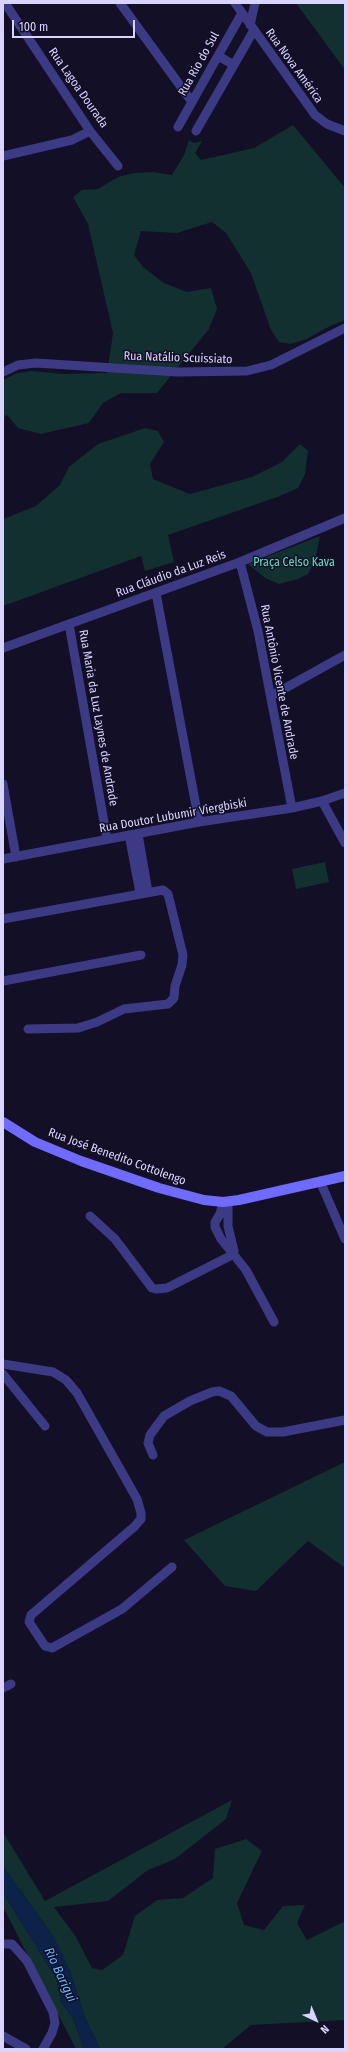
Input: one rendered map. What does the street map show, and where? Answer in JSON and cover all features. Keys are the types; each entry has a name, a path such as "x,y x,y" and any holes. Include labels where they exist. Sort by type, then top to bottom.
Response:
{"main road":[{"name":"Rua José Benedito Cottolengo","path":"3,1122 35,1142 114,1173 189,1197 226,1202 345,1176"}],"street":[{"name":"Rua Lagoa Dourada","path":"5,3 90,131 118,166"},
{"path":"120,3 192,102"},
{"name":"Rua Nova América","path":"234,3 315,115 327,124 345,131"},
{"path":"196,131 234,65 252,28 255,3"},
{"name":"Rua Rio do Sul","path":"178,127 242,13"},
{"path":"218,56 234,65"},
{"path":"3,156 72,140 90,131"},
{"name":"Rua Natálio Scuissiato","path":"3,372 18,365 36,363 177,372 247,371 271,366 345,328"},
{"name":"Rua Cláudio da Luz Reis","path":"3,648 240,562 345,518"},
{"name":"Rua Antônio Vicente de Andrade","path":"240,562 255,616 292,808"},
{"path":"156,593 198,822"},
{"name":"Rua Maria da Luz Laynes de Andrade","path":"69,624 108,839"},
{"path":"270,696 345,655"},
{"path":"3,784 6,812 16,857"},
{"name":"Rua Doutor Lubumir Viergbiski","path":"3,859 198,822 292,808 322,801 345,793"},
{"path":"322,801 345,843"},
{"path":"134,834 144,893"},
{"path":"3,919 163,890 168,894 183,955 183,961 172,1002 168,1004 124,1009 97,1022 78,1028 28,1028"},
{"path":"3,981 141,955"},
{"path":"320,1181 345,1239"},
{"path":"226,1202 215,1222 215,1227 221,1239 246,1270 274,1322"},
{"path":"226,1202 228,1234 234,1254"},
{"path":"90,1216 115,1239 152,1288 168,1288 234,1254"},
{"path":"3,1364 44,1370 60,1375 71,1385 83,1404 88,1420 100,1433 137,1499 141,1513 139,1523 31,1615 29,1622 45,1646 52,1648 122,1609 172,1567"},
{"path":"3,1374 45,1426"},
{"path":"153,1454 148,1443 150,1435 164,1416 190,1401 212,1392 219,1391 231,1396 256,1426 267,1432 283,1432 345,1420"},
{"path":"3,1944 12,1944 27,1961 53,2012 55,2023 52,2033 43,2049"},
{"path":"3,2036 26,2049"}],"green space":[{"path":"296,3 345,3 345,70"},
{"path":"293,125 345,188 345,320 330,326 307,339 290,344 279,342 271,330 251,273 226,233 212,222 177,233 141,231 134,255 143,267 164,283 187,292 211,288 217,309 209,329 157,393 121,393 103,403 89,423 41,434 18,428 7,415 3,418 3,380 17,373 32,371 62,374 107,373 113,333 88,224 73,197 82,190 98,189 118,177 134,173 153,172 172,175 184,155 189,140 194,143 202,141 195,153 201,160 254,148"},
{"path":"145,428 158,431 164,442 150,464 153,479 190,494 252,477 282,462 300,444 308,451 305,474 298,488 280,496 168,535 174,562 145,571 141,556 3,606 3,519 36,506 60,485 69,467 98,444"},
{"name":"Praça Celso Kava","path":"320,536 315,561 308,574 298,579 279,584 265,578 248,564"},
{"path":"325,862 329,882 296,889 292,869"},
{"path":"345,1462 345,1568 308,1541 256,1591 225,1586 184,1540"},
{"path":"232,1800 226,1819 175,1859 148,1870 108,1901 54,1907 76,1937 92,1968 102,1970 123,1955 135,1916 157,1900 183,1898 213,1878 215,1849 246,1839 262,1851 237,1903 244,1925 264,1930 283,1906 305,1905 297,1923 307,1940 345,1921 345,2020 251,2025 222,2049 100,2049 85,2018 70,1971 53,1936 3,1866 3,1832 45,1901"},
{"path":"3,1893 56,1978 61,2002 73,2019 84,2049 76,2049 3,1907"}],"water":[{"name":"Rio Barigui","path":"3,1866 53,1936 70,1971 85,2018 100,2049 84,2049 73,2019 61,2002 56,1978 3,1893"}]}
